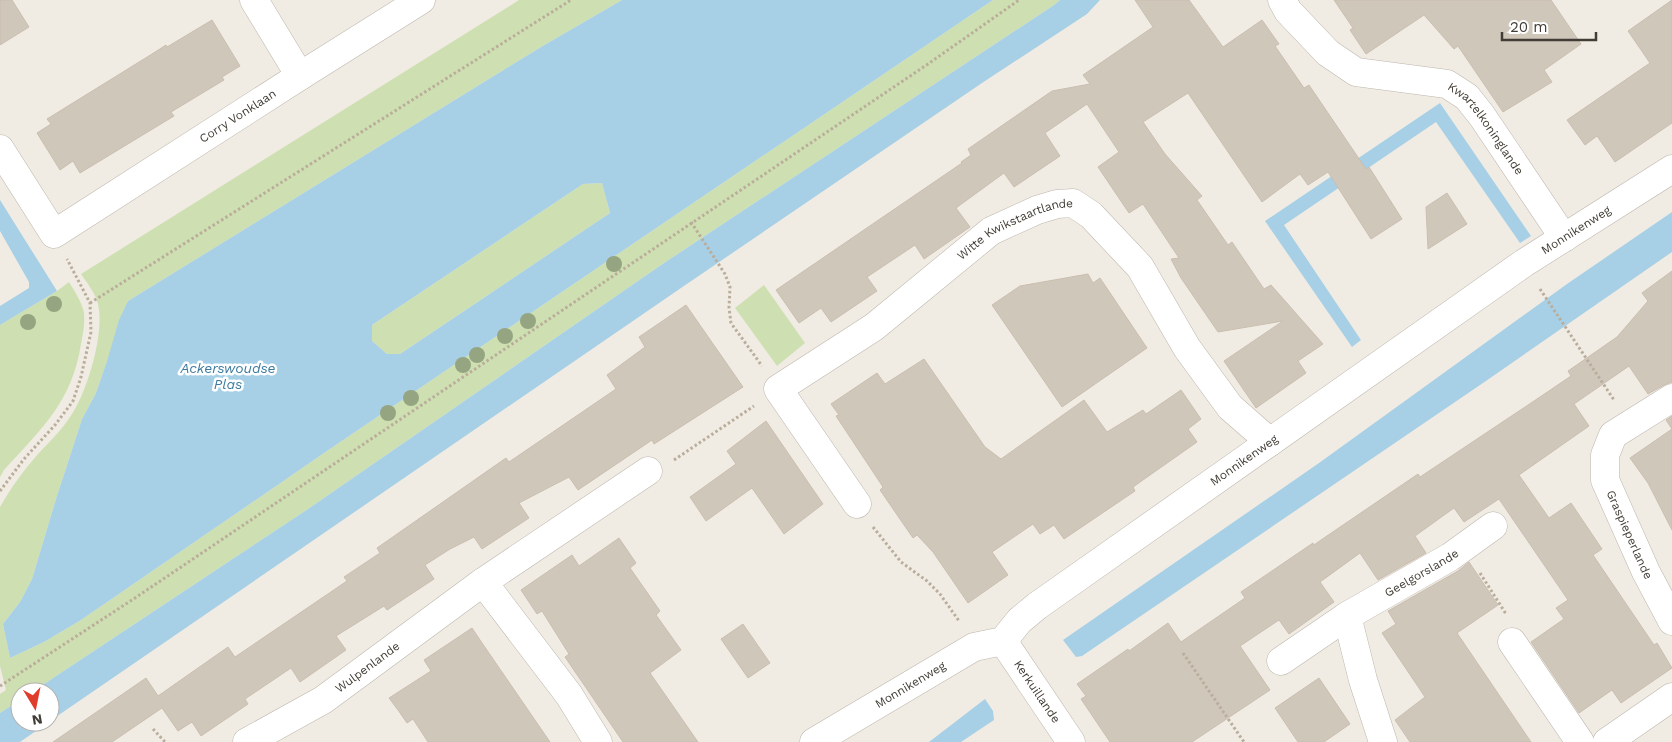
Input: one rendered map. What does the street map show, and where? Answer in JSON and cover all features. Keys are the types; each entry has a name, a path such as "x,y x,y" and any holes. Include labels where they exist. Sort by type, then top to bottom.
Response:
{"street":[{"path":"254,0 300,76"},
{"name":"Corry Vonklaan","path":"54,234 421,0"},
{"name":"Kwartelkoninglande","path":"1282,0 1288,11 1328,53 1356,72 1447,84 1467,97 1564,238"},
{"path":"0,149 54,234"},
{"name":"Monnikenweg","path":"814,742 974,647 1003,641 1019,621 1037,606 1524,263 1672,169"},
{"name":"Witte Kwikstaartlande","path":"778,389 874,327 925,286 953,260 991,231 1037,210 1057,204 1073,203 1091,215 1140,267 1187,348 1230,407 1270,442"},
{"path":"778,389 857,504"},
{"name":"Graspieperlande","path":"1672,398 1613,435 1605,455 1605,480 1646,572 1672,621"},
{"name":"Wulpenlande","path":"247,742 323,700 483,582 648,472"},
{"name":"Geelgorslande","path":"1281,661 1347,616 1450,557 1493,526"},
{"path":"483,582 570,696 598,742"},
{"path":"1347,616 1363,680 1383,742"},
{"name":"Kerkuillande","path":"1003,641 1072,742"},
{"path":"1512,642 1580,742"},
{"path":"1607,742 1672,697"}],"path":[{"path":"90,303 571,0"},
{"path":"0,686 135,598 920,69 1019,0"},
{"path":"648,472 667,465 778,389 731,323 729,308 730,287 725,274 691,222"},
{"path":"0,491 24,458 73,401 87,357 91,332 90,303 54,234"},
{"path":"1544,294 1631,425"},
{"path":"857,504 901,562 927,581 940,594 953,611 974,647"},
{"path":"1463,547 1517,630 1512,642"},
{"path":"1183,653 1244,742"},
{"path":"153,729 165,742"}],"green space":[{"path":"519,0 622,0 541,47 128,301 96,393 82,419 32,579 20,602 3,624 10,658 44,642 81,620 993,0 1060,0 664,263 308,509 47,682 10,682 10,706 0,713 0,694 6,690 0,666 0,507 27,467 70,417 83,393 97,346 100,316 95,296 81,274"},
{"path":"602,183 610,213 400,354 387,354 372,341 372,325 583,184"},
{"path":"69,282 80,301 84,317 84,329 77,364 71,382 63,398 43,427 4,470 0,477 0,325"},
{"path":"764,285 805,343 777,366 735,308"}],"water":[{"name":"Ackerswoudse Plas","path":"622,0 993,0 81,620 44,642 10,658 3,624 20,602 32,579 82,419 96,393 119,320 128,301 541,47","holes":["602,183 610,213 400,354 387,354 372,341 372,325 583,184"]},
{"path":"1060,0 1100,0 1087,14 982,83 681,288 60,714 60,682 47,682 308,509 664,263"},
{"path":"1440,103 1531,236 1520,243 1436,122 1284,225 1361,340 1352,347 1265,221"},
{"path":"0,200 57,291 0,325 0,306 29,288 29,282 0,231"},
{"path":"1672,212 1672,252 1082,656 1076,657 1063,640 1319,463 1567,284"},
{"path":"985,699 993,711 994,720 961,742 929,742"},
{"path":"10,706 10,732 34,732 20,742 0,742 0,713"}],"building":[{"path":"0,0 12,0 29,27 0,45"},
{"path":"1135,0 1189,0 1223,47 1262,20 1279,44 1275,46 1304,88 1309,85 1366,169 1369,167 1402,219 1371,239 1328,172 1308,185 1300,174 1262,202 1188,93 1143,122 1165,154 1202,196 1197,200 1228,245 1232,242 1264,289 1271,285 1323,344 1298,361 1306,373 1256,408 1224,361 1283,321 1218,332 1181,278 1171,259 1179,258 1143,204 1129,213 1098,167 1119,152 1087,104 1045,133 1060,156 1014,187 1004,173 956,208 970,227 924,259 915,245 867,277 877,291 831,322 821,308 799,323 776,290 962,163 971,155 968,149 1052,91 1090,84 1083,75 1153,27"},
{"path":"1334,0 1551,0 1581,44 1544,70 1552,82 1503,112 1458,46 1454,49 1424,15 1366,54 1350,30 1353,28"},
{"path":"1672,0 1672,123 1615,162 1597,136 1585,145 1567,120 1650,63 1628,31"},
{"path":"212,20 240,66 222,77 224,80 171,112 174,116 80,173 73,161 60,170 37,133 51,124 47,119 166,45 167,47"},
{"path":"1447,193 1467,224 1428,249 1426,207"},
{"path":"1672,271 1672,382 1648,394 1629,366 1574,404 1589,426 1519,475 1549,518 1571,503 1602,549 1593,555 1654,645 1657,643 1672,668 1621,703 1612,690 1579,713 1531,642 1564,619 1556,608 1568,600 1499,499 1464,522 1454,508 1415,536 1426,553 1378,580 1360,553 1320,582 1334,602 1289,634 1279,620 1240,646 1270,690 1192,742 1110,742 1081,699 1086,696 1077,684 1128,649 1129,651 1168,623 1181,642 1245,598 1241,592 1418,474 1420,477 1571,376 1568,371 1617,337 1648,301 1642,293"},
{"path":"1088,274 1093,283 1100,278 1147,348 1062,407 992,305 1020,286"},
{"path":"686,305 743,387 654,444 652,440 578,490 569,477 519,503 529,518 482,549 474,537 425,565 434,579 387,610 384,606 336,636 346,650 300,682 291,668 245,699 248,704 201,736 192,722 178,731 162,708 112,742 53,742 146,678 158,696 228,647 235,657 347,581 344,577 380,553 377,548 506,458 509,462 616,389 607,375 645,347 639,337"},
{"path":"924,359 985,447 1001,459 1084,400 1107,432 1143,410 1146,414 1181,390 1201,419 1188,429 1197,442 1133,487 1135,491 1064,539 1054,525 1040,534 1033,524 992,552 1008,575 968,603 933,552 917,535 913,538 880,490 883,487 836,416 839,415 831,404 877,373 885,384"},
{"path":"1672,416 1672,429 1666,420"},
{"path":"766,421 823,504 784,534 752,488 706,521 690,497 736,464 727,451"},
{"path":"1672,429 1672,530 1648,483 1630,458"},
{"path":"619,538 636,563 630,568 660,611 656,615 681,650 650,673 698,742 623,742 565,657 569,654 542,611 537,614 521,590 572,555 579,566"},
{"path":"1469,562 1498,605 1457,633 1531,742 1410,742 1395,720 1425,697 1382,633 1396,624 1388,611 1458,571"},
{"path":"743,624 770,663 748,678 721,639"},
{"path":"472,628 550,742 428,742 413,719 407,723 389,698 431,671 424,660"},
{"path":"1319,678 1350,724 1324,742 1298,742 1275,708"}]}
